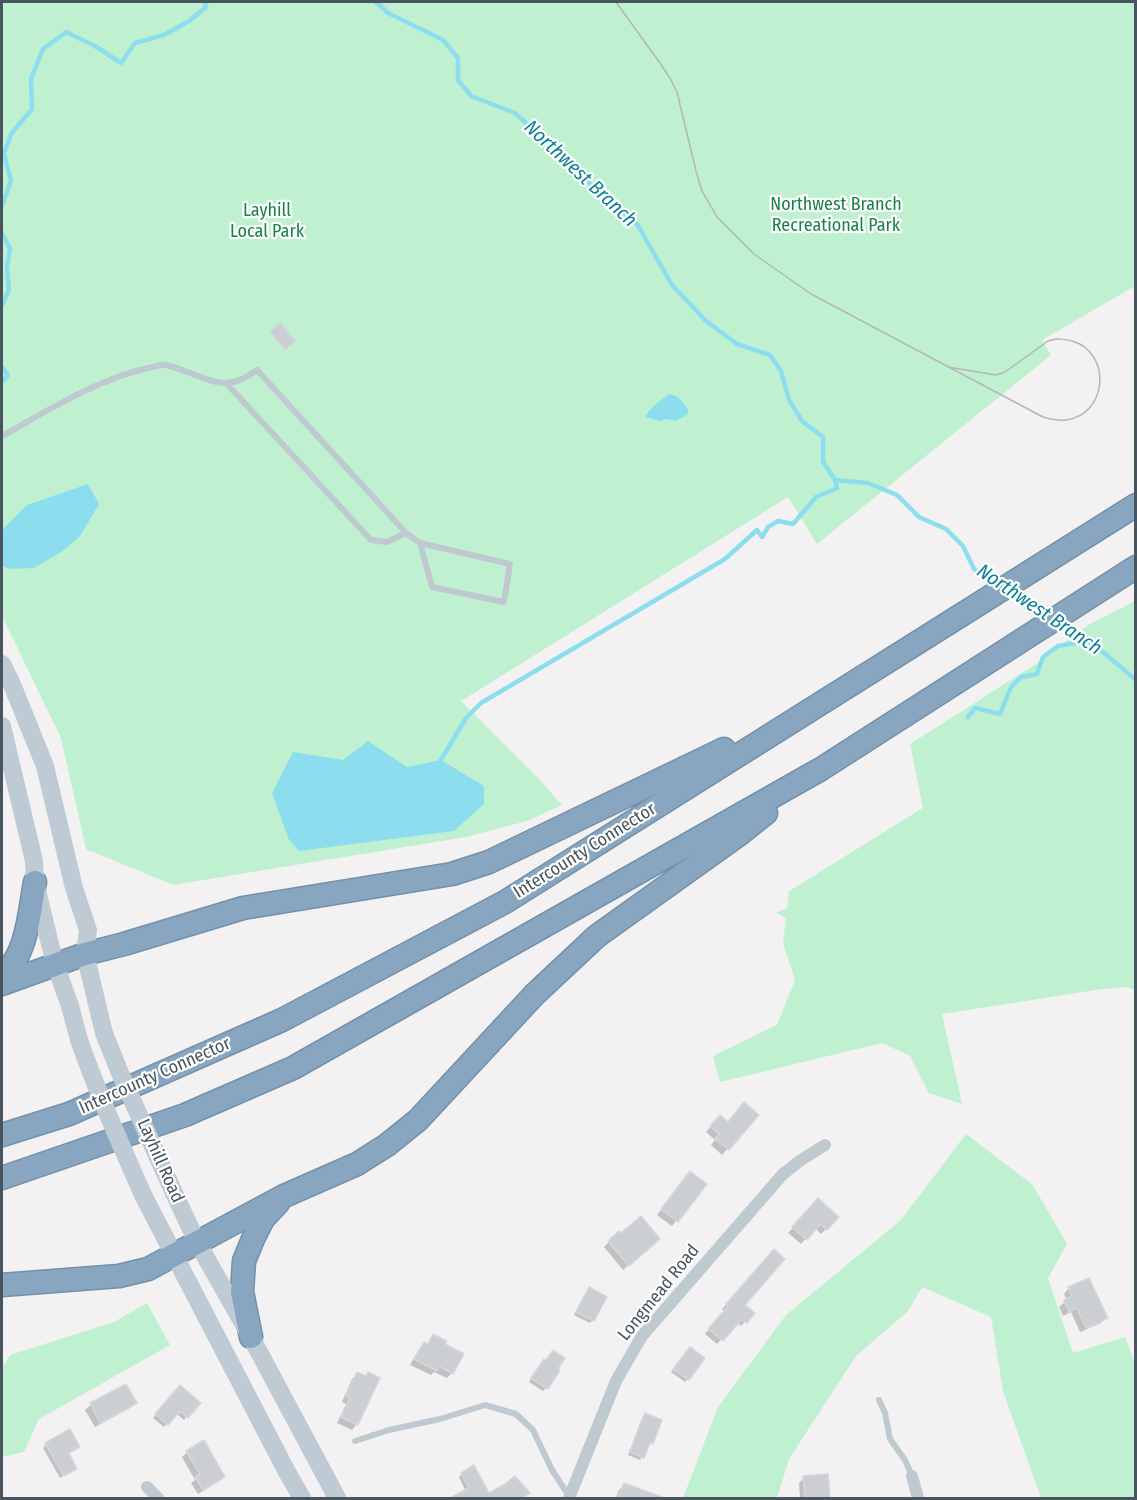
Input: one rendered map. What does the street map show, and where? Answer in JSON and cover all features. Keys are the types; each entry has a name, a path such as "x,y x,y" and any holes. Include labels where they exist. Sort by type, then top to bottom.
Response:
{"highway":[{"name":"Intercounty Connector","path":"2,1135 69,1114 282,1020 505,902 1136,505"},
{"path":"2,1178 185,1114 293,1068 821,769 1136,567"},
{"path":"2,984 85,954 243,908 452,874 489,862 817,705"},
{"path":"2,1285 119,1276 148,1269 284,1196 357,1164 387,1146 418,1120 535,994 597,936 741,833 821,769"},
{"path":"2,974 9,969 26,938 35,882"},
{"path":"251,1337 242,1292 244,1261 263,1219 284,1196"}],"main road":[{"name":"Layhill Road","path":"2,664 45,766 74,888 88,930 85,954 104,1033 120,1073 197,1242 337,1498"},
{"name":"Layhill Road","path":"2,726 34,861 35,882 56,964 106,1112 144,1197 302,1498"}],"street":[{"name":"Longmead Road","path":"569,1497 616,1380 642,1336 783,1174 825,1145"},
{"path":"912,1476 918,1498"},
{"path":"147,1487 158,1498"}],"lane":[{"path":"2,436 69,398 109,379 140,370 165,365 227,384 244,379 257,370 406,533 420,543 510,564 504,602 432,587 420,543"},
{"path":"227,384 371,540 387,542 406,533"},
{"path":"879,1400 885,1413 890,1439 905,1460 912,1476"},
{"path":"355,1441 485,1405 516,1414 533,1431 552,1470 569,1497"}],"green space":[{"path":"2,2 1135,2 1135,286 1042,340 1051,355 817,544 788,497 461,701 562,805 527,821 466,837 173,885 86,849 61,738 2,616"},
{"path":"1135,601 1135,990 1127,987 1102,989 942,1014 962,1104 929,1093 910,1056 882,1043 720,1082 713,1056 777,1025 795,980 783,943 786,918 776,913 787,908 789,891 923,808 910,744 1036,664 1088,625"},
{"path":"966,1134 1032,1184 1067,1244 1048,1278 1073,1353 1125,1337 1135,1363 1135,1498 1041,1498 1003,1391 991,1317 922,1287 908,1311 856,1356 789,1459 777,1498 683,1498 718,1407 786,1315 901,1220"},
{"path":"147,1303 170,1345 39,1419 24,1452 2,1457 2,1369 10,1355 114,1322"}],"water":[{"path":"670,394 678,397 688,409 688,414 676,421 666,419 660,421 645,417 659,401"},
{"path":"88,484 99,504 80,536 64,550 34,568 11,569 2,566 2,530 27,505"},
{"path":"368,741 407,767 441,760 484,786 484,804 454,831 299,851 289,840 272,793 293,752 343,760"}],"building":[{"path":"280,323 296,341 285,350 270,332"},
{"path":"744,1102 759,1115 729,1150 715,1139 719,1134 710,1126 720,1115 728,1122"},
{"path":"690,1171 707,1184 678,1222 661,1209"},
{"path":"818,1198 839,1217 827,1230 820,1224 807,1240 792,1227"},
{"path":"641,1216 660,1239 629,1266 608,1241"},
{"path":"774,1249 785,1259 745,1305 755,1313 747,1323 742,1319 723,1341 708,1329 728,1306 726,1304"},
{"path":"1089,1278 1108,1318 1086,1328 1077,1308 1069,1312 1064,1300 1072,1296 1068,1287"},
{"path":"589,1287 607,1297 594,1321 576,1312"},
{"path":"433,1334 447,1341 445,1344 464,1354 453,1374 439,1366 437,1371 414,1359 424,1342 428,1344"},
{"path":"690,1347 705,1358 689,1380 673,1369"},
{"path":"553,1350 565,1358 548,1389 531,1378"},
{"path":"357,1372 366,1376 368,1372 380,1378 358,1425 341,1417 350,1398 346,1396"},
{"path":"126,1384 137,1403 100,1423 90,1403"},
{"path":"180,1385 201,1403 188,1418 180,1411 168,1425 155,1414"},
{"path":"645,1413 662,1420 653,1444 650,1443 644,1458 630,1452"},
{"path":"70,1429 80,1447 69,1453 77,1469 64,1476 45,1443"},
{"path":"204,1440 225,1477 203,1490 195,1477 200,1474 186,1451"},
{"path":"474,1465 489,1493 515,1476 530,1493 522,1498 450,1498 469,1488 461,1473"},
{"path":"828,1474 830,1498 805,1498 803,1476"},
{"path":"624,1483 662,1497 662,1498 618,1498"}],"waterway":[{"path":"2,205 11,181 4,154 11,134 32,109 31,79 43,49 66,32 95,46 121,63 135,43 164,35 189,21 206,7 205,2"},
{"name":"Northwest Branch","path":"376,2 388,13 443,40 458,58 458,80 471,96 515,113 570,162 605,200 637,224 672,285 706,321 737,344 770,355 781,371 789,400 802,421 823,437 823,462 835,480 868,483 897,495 919,517 946,529 963,546 974,569 995,584"},
{"path":"2,233 10,249 7,268 9,290 2,305"},
{"path":"2,367 8,375 2,382"},
{"path":"441,760 466,718 481,703 725,559 757,530 762,537 768,527 778,521 793,524 816,497 837,488 835,480"},
{"name":"Northwest Branch","path":"1009,594 1045,617"},
{"name":"Northwest Branch","path":"1061,625 1082,636 1136,680"},
{"path":"968,717 975,708 1000,714 1011,687 1021,677 1037,674 1043,657 1058,646 1088,641"}],"tram line":[{"path":"616,2 660,63 677,92 702,191 717,217 754,254 811,294 1043,417 1066,420 1080,416 1097,396 1100,383 1099,370 1094,357 1085,347 1063,339 1048,341 1005,372 996,375 948,367"}],"park label":[{"name":"Northwest Branch Recreational Park","path":"836,215"},
{"name":"Layhill Local Park","path":"267,221"}]}
